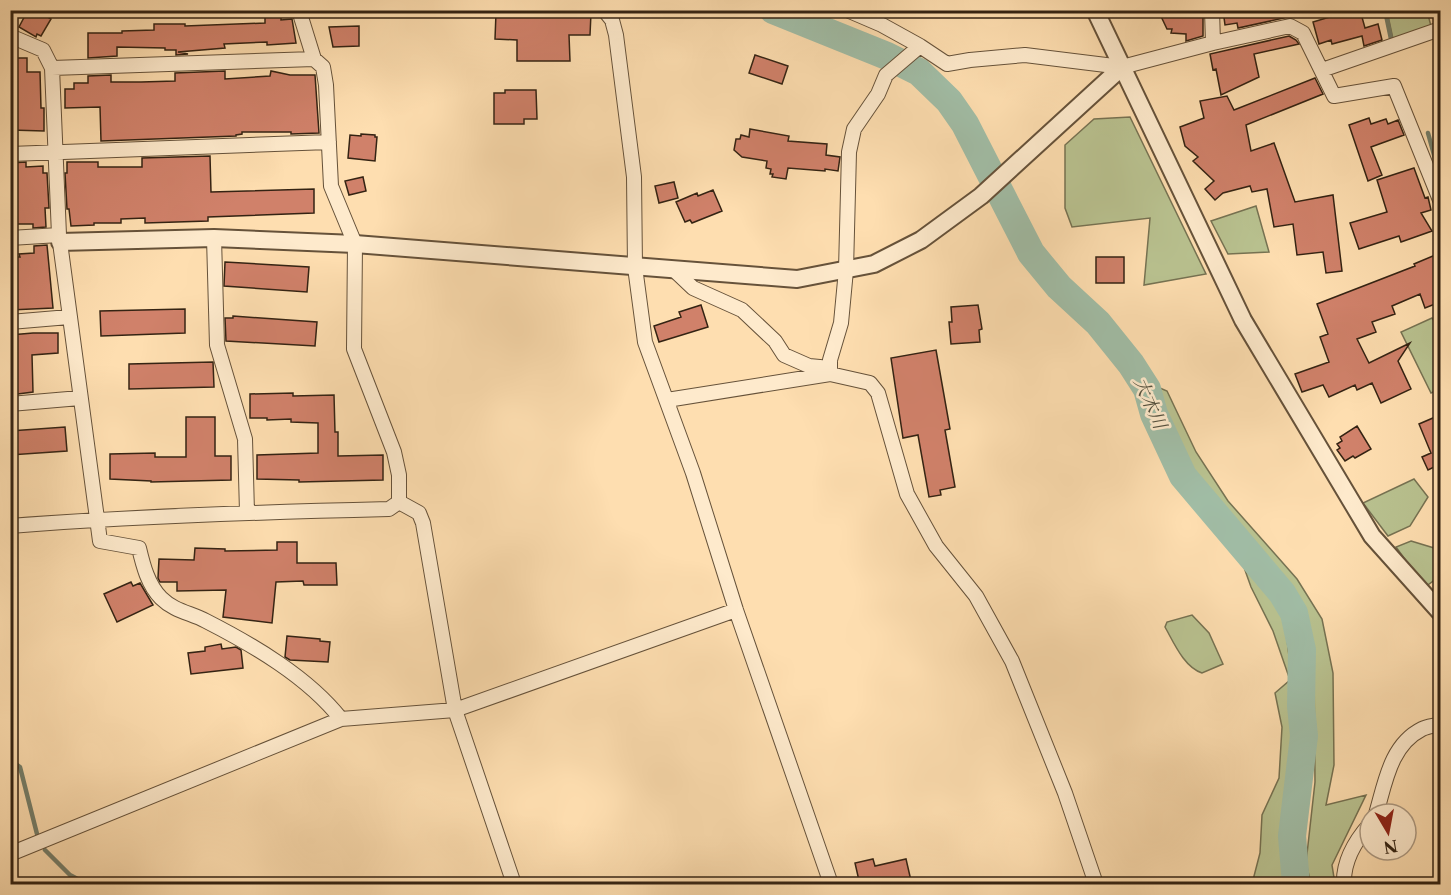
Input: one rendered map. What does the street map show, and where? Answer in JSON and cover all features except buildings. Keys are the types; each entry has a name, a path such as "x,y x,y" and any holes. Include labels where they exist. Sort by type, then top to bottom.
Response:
{"street":[{"path":"303,10 301,17 314,59 323,67 326,85 331,186 355,243 354,349 394,452 399,475 399,502"},
{"path":"604,10 612,20 616,35 634,177 635,267 645,342 668,400 736,610 831,885"},
{"path":"847,10 882,25 947,64 1025,55 1122,67 1290,26 1302,33 1334,96 1394,86 1440,200"},
{"path":"1095,10 1243,320 1372,536 1440,612"},
{"path":"1212,10 1214,43"},
{"path":"1322,70 1440,30"},
{"path":"10,36 43,50 52,68 60,238 100,541 139,548 145,573 160,597 179,610 204,620 268,655 317,694 340,718"},
{"path":"830,371 830,360 841,323 846,270 849,161 854,129 878,94 886,75 918,47"},
{"path":"52,68 314,59"},
{"path":"10,238 214,238 355,243 797,279 874,264 921,240 981,196 1122,67"},
{"path":"10,154 329,142"},
{"path":"214,238 217,345 245,439 247,512"},
{"path":"674,270 693,288 742,310 775,341 784,355 809,366 870,383 878,393 907,494 936,546 976,596 1012,661 1065,793 1096,885"},
{"path":"10,322 69,317"},
{"path":"668,400 830,371"},
{"path":"10,404 80,398"},
{"path":"10,526 97,519 247,512 388,509 399,502"},
{"path":"399,502 419,513 423,523 455,710 514,885"},
{"path":"10,854 340,718 455,710 736,610"},
{"path":"1379,802 1383,784 1395,756 1411,737 1423,728 1440,723"},
{"path":"1344,885 1343,873 1358,837"}],"green space":[{"path":"1387,11 1427,11 1431,26 1393,39"},
{"path":"1130,117 1206,274 1144,285 1150,218 1072,227 1065,208 1065,145 1094,119"},
{"path":"1256,206 1269,252 1228,254 1211,221"},
{"path":"1432,318 1440,329 1440,389 1431,393 1401,332"},
{"path":"1153,385 1167,391 1196,452 1228,501 1297,579 1322,619 1333,673 1334,765 1326,805 1366,795 1363,802 1358,802 1358,811 1332,865 1335,884 1311,884 1306,863 1315,782 1314,666 1302,614 1288,590 1187,469 1161,416"},
{"path":"1414,479 1428,497 1410,526 1388,536 1363,503"},
{"path":"1411,541 1434,548 1440,555 1440,576 1425,587 1396,547"},
{"path":"1241,559 1265,586 1285,622 1299,742 1283,835 1289,884 1255,884 1253,880 1260,853 1262,815 1279,778 1282,727 1275,693 1290,680 1273,631 1251,587"},
{"path":"1192,615 1209,633 1223,664 1202,673 1185,660 1165,627 1167,622"}],"waterway":[{"name":"大木川","path":"773,10 887,56 919,72 949,101 965,124 1031,253 1059,287 1098,323 1131,364 1147,389 1154,414 1183,476 1282,593 1294,613 1302,650 1301,706 1304,736 1292,836 1296,884"},
{"path":"1385,10 1391,39"},
{"path":"1428,133 1439,173"},
{"path":"10,760 20,767 37,834"},
{"path":"45,850 70,875 87,884"}]}
